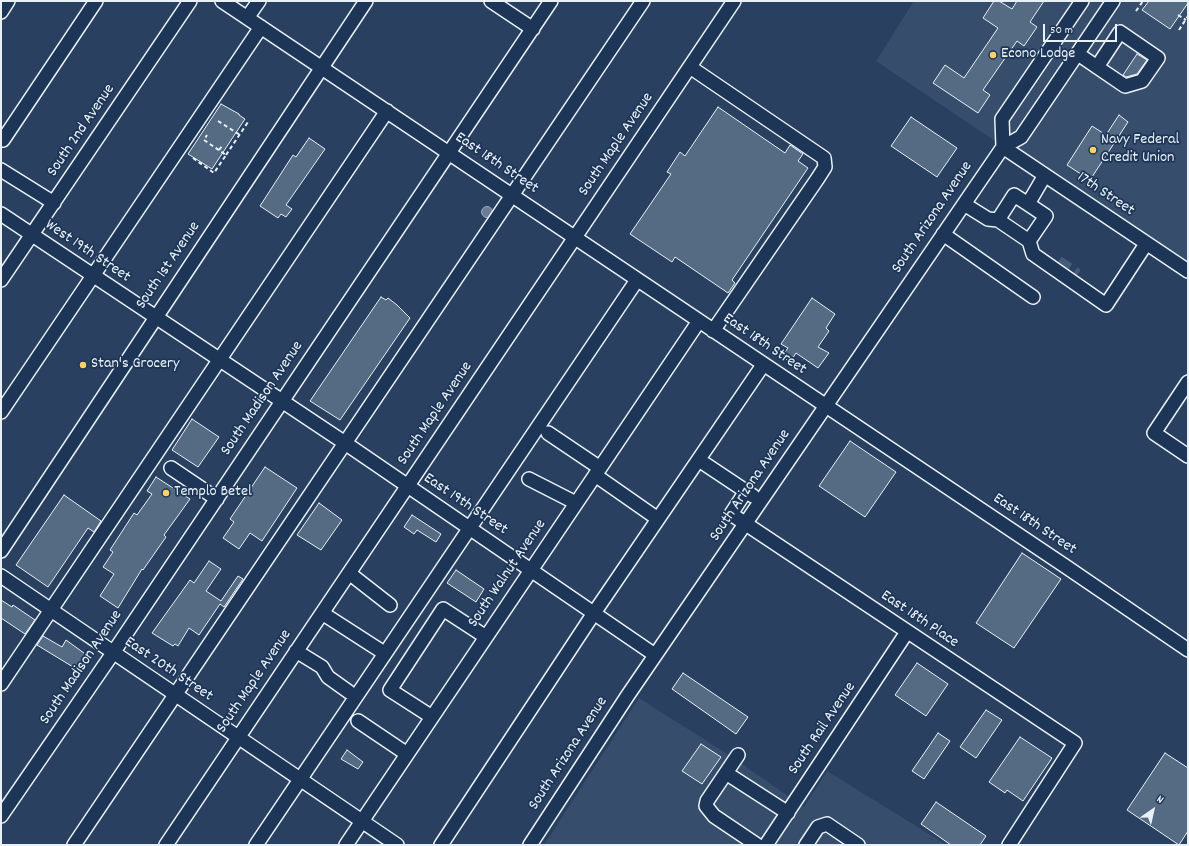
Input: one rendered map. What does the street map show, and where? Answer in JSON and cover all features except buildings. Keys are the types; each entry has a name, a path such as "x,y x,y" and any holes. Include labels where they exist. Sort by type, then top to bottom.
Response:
{"street":[{"path":"1,12 8,1"},
{"path":"3,140 96,1"},
{"name":"South 2nd Avenue","path":"1,280 190,1"},
{"name":"East 18th Street","path":"222,1 1188,650"},
{"path":"247,18 258,1"},
{"name":"South 1st Avenue","path":"1,551 366,1"},
{"path":"491,1 533,29"},
{"name":"South Madison Avenue","path":"1,816 217,499 551,1"},
{"path":"74,845 643,1"},
{"name":"South Maple Avenue","path":"166,845 734,1"},
{"path":"1002,147 1002,119 1082,1"},
{"name":"South Arizona Avenue","path":"530,845 655,655 746,524 824,406 1002,147 1021,137 1113,1"},
{"path":"1,412 261,27"},
{"path":"1078,54 1097,67 1125,86 1142,81 1158,58 1120,32 1097,67"},
{"path":"690,67 824,158 825,166 713,331"},
{"path":"1,684 387,111"},
{"name":"17th Street","path":"1002,147 1188,272"},
{"path":"1,170 54,203"},
{"path":"1028,204 1045,175"},
{"path":"998,220 1014,195 1046,216 1029,241"},
{"path":"964,204 988,219 998,220 1029,241 1033,254 1106,305 1146,244"},
{"name":"West 19th Street","path":"1,214 155,317"},
{"path":"943,234 1033,296"},
{"path":"1043,261 1052,258 1058,262"},
{"path":"1077,275 1083,278 1086,291"},
{"path":"256,845 637,280"},
{"name":"East 19th Street","path":"155,317 345,443 655,655"},
{"name":"South Walnut Avenue","path":"346,845 699,321"},
{"path":"441,845 594,614 763,365"},
{"path":"1188,382 1154,433 1188,456"},
{"path":"548,433 658,519"},
{"path":"705,464 761,501"},
{"path":"171,468 217,499"},
{"path":"529,479 576,503"},
{"name":"East 18th Place","path":"746,491 731,514 1075,743 1009,845"},
{"path":"349,573 390,605"},
{"name":"East 20th Street","path":"1,576 50,611 397,845"},
{"path":"432,717 390,690 443,609 486,637"},
{"path":"322,613 381,651"},
{"name":"South Rail Avenue","path":"766,845 907,632"},
{"path":"296,651 322,667 328,677 349,692"},
{"path":"358,721 407,754"},
{"path":"738,755 707,801 706,806 714,816 757,845"},
{"path":"726,773 788,813"},
{"path":"806,845 818,827 827,824 858,845"}],"path":[{"path":"1136,11 1143,1"},
{"path":"1178,15 1186,20"},
{"path":"1179,30 1188,16"},
{"path":"218,121 240,135"},
{"path":"193,158 214,173 248,122"},
{"path":"207,136 204,140 226,155"},
{"path":"219,150 222,146"}],"shaded area":[{"path":"914,1 1188,1 1188,271 876,61"},
{"path":"485,207 489,207 491,208 491,216 485,217 482,214 482,210"},
{"path":"639,698 729,755 804,807 827,771 947,845 544,845"}],"tunnel":[{"path":"1058,262 1077,275"}],"place":[{"name":"Econo Lodge","path":"993,55"},
{"name":"Navy Federal Credit Union","path":"1093,150"},
{"name":"Stan's Grocery","path":"83,365"},
{"name":"Templo Betel","path":"166,493"}]}
